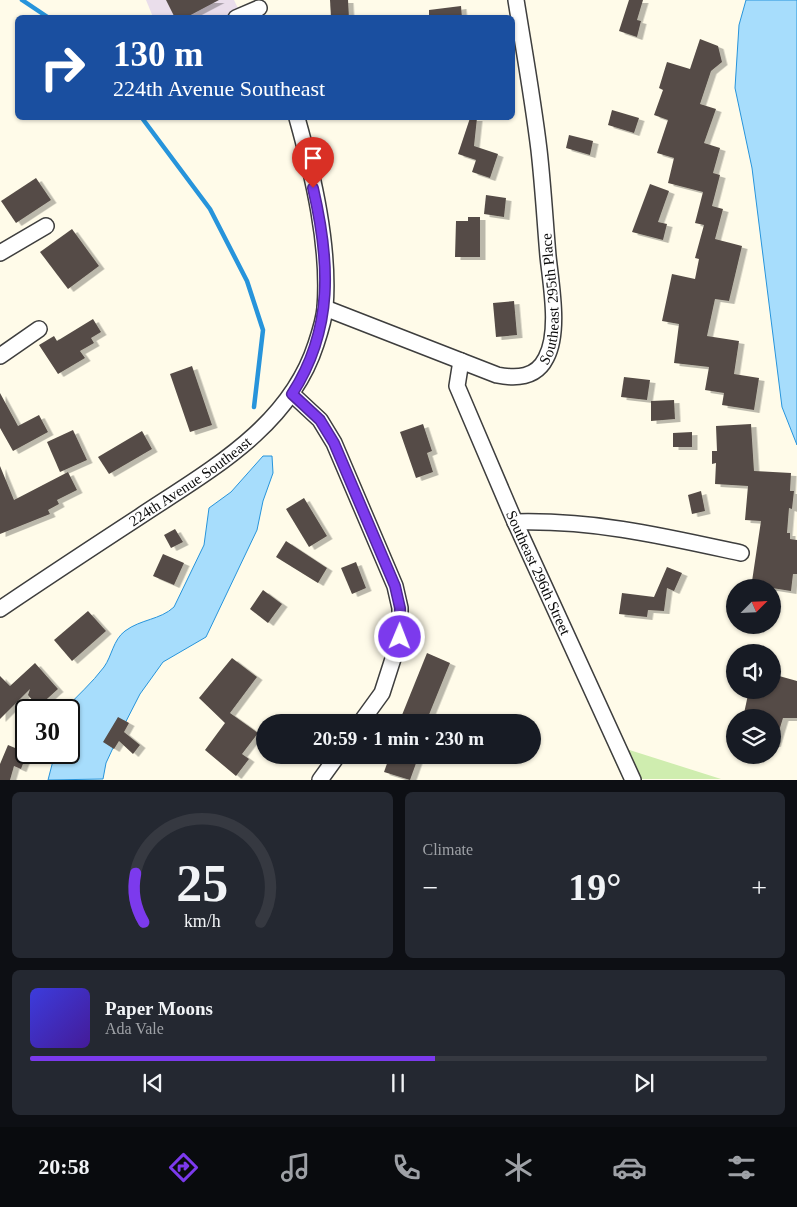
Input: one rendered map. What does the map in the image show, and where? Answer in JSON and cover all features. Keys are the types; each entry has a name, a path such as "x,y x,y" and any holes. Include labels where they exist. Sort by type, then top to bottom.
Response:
{"street":[{"name":"Southeast 295th Place","path":"325,308 497,375 522,377 530,375 546,358 552,340 553,312 539,151 516,0"},
{"path":"243,15 259,8"},
{"path":"297,120 317,205 325,266 325,308"},
{"path":"0,253 46,226"},
{"name":"224th Avenue Southeast","path":"0,608 223,461 259,431 292,394 304,376 325,308"},
{"path":"0,356 39,330"},
{"name":"Southeast 296th Street","path":"461,361 457,386 515,522 634,780"},
{"path":"292,394 320,420 334,443 395,586 400,608 400,637 382,693 367,714"},
{"path":"515,522 554,521 610,526 741,553"},
{"path":"320,780 332,764"}],"shaded area":[{"path":"146,0 234,0 241,15 152,15"}],"green space":[{"path":"620,747 721,779 623,779 609,749"}],"water":[{"path":"746,0 797,0 797,445 782,407 752,168 735,88 739,25"},
{"path":"263,456 272,456 273,473 263,501 257,530 206,637 163,662 140,694 106,763 103,779 48,780 52,764 80,764 80,699 75,699 104,667 115,643 125,631 137,624 163,615 174,607 204,545 209,508 231,492"}],"building":[{"path":"166,0 219,0 191,15 174,15"},
{"path":"330,0 348,0 349,15 331,15"},
{"path":"629,0 643,0 637,20 641,21 637,37 619,31"},
{"path":"461,6 462,15 429,15 429,10"},
{"path":"700,39 718,46 722,62 711,71 700,104 716,109 704,143 720,148 713,173 720,175 712,206 723,209 715,239 742,246 729,301 715,299 707,336 739,341 734,374 759,378 754,410 722,405 724,393 705,390 709,367 674,363 679,324 662,321 672,274 695,279 699,259 695,258 704,225 695,223 703,192 668,183 674,158 657,153 668,120 654,115 663,90 659,88 667,62 690,69"},
{"path":"612,110 639,118 634,133 608,125"},
{"path":"469,120 477,120 474,146 498,154 490,178 472,172 476,160 458,154"},
{"path":"569,135 593,141 590,155 566,148"},
{"path":"36,178 51,200 16,223 1,201"},
{"path":"650,184 669,191 658,222 667,224 663,240 632,232"},
{"path":"486,195 506,198 504,217 484,214"},
{"path":"468,217 480,217 480,257 455,257 456,221 468,221"},
{"path":"72,229 99,266 68,289 40,252"},
{"path":"514,301 517,335 496,337 493,303"},
{"path":"93,319 101,332 91,338 94,343 80,351 85,358 58,374 39,345 54,336 57,341"},
{"path":"192,366 212,425 190,432 170,374"},
{"path":"624,377 650,380 647,400 621,397"},
{"path":"0,393 18,426 39,415 48,432 13,451 0,428"},
{"path":"674,400 675,419 651,421 651,401"},
{"path":"423,424 432,451 427,453 433,472 416,478 400,432"},
{"path":"751,424 754,471 791,473 790,491 794,491 792,509 789,508 787,533 790,533 790,539 797,540 797,574 793,574 791,591 781,589 781,579 752,579 761,521 745,520 748,486 715,484 716,463 712,464 712,451 717,451 716,426"},
{"path":"73,430 87,460 60,472 47,442"},
{"path":"142,431 152,449 109,474 98,457"},
{"path":"692,432 692,447 673,447 673,433"},
{"path":"0,466 14,500 68,472 77,490 57,500 59,504 48,510 50,514 0,534"},
{"path":"701,491 705,511 692,514 688,495"},
{"path":"304,498 327,536 309,547 286,509"},
{"path":"175,529 183,542 171,548 164,535"},
{"path":"286,541 327,568 318,583 276,557"},
{"path":"163,554 184,563 174,585 153,576"},
{"path":"356,562 366,588 352,594 341,568"},
{"path":"667,567 682,573 674,591 667,588 664,611 648,610 647,617 619,614 622,593 654,597"},
{"path":"263,590 282,604 268,623 250,609"},
{"path":"88,611 106,631 72,661 54,640"},
{"path":"427,653 450,663 429,714 402,714"},
{"path":"232,658 257,677 230,713 256,732 256,736 242,754 249,759 236,776 205,750 225,723 199,698"},
{"path":"35,663 58,689 47,699 31,699 28,695 30,689 20,699 15,699 15,704 0,719 0,676 10,686"},
{"path":"781,677 797,681 797,718 783,718 781,724 781,709 745,709 747,699 781,699"},
{"path":"118,717 129,723 124,732 140,745 133,754 119,741 114,749 103,742"},
{"path":"8,745 15,748 15,764 23,764 21,769 14,766 10,780 0,780 0,764"},
{"path":"387,764 416,764 410,780 384,772"}],"waterway":[{"path":"22,0 44,15"},
{"path":"143,120 210,209 247,281 263,330 254,407"}],"route":[{"path":"313,188 325,266 325,308 322,326 304,376 292,394 320,420 334,443 395,586 400,608 400,637"}]}
